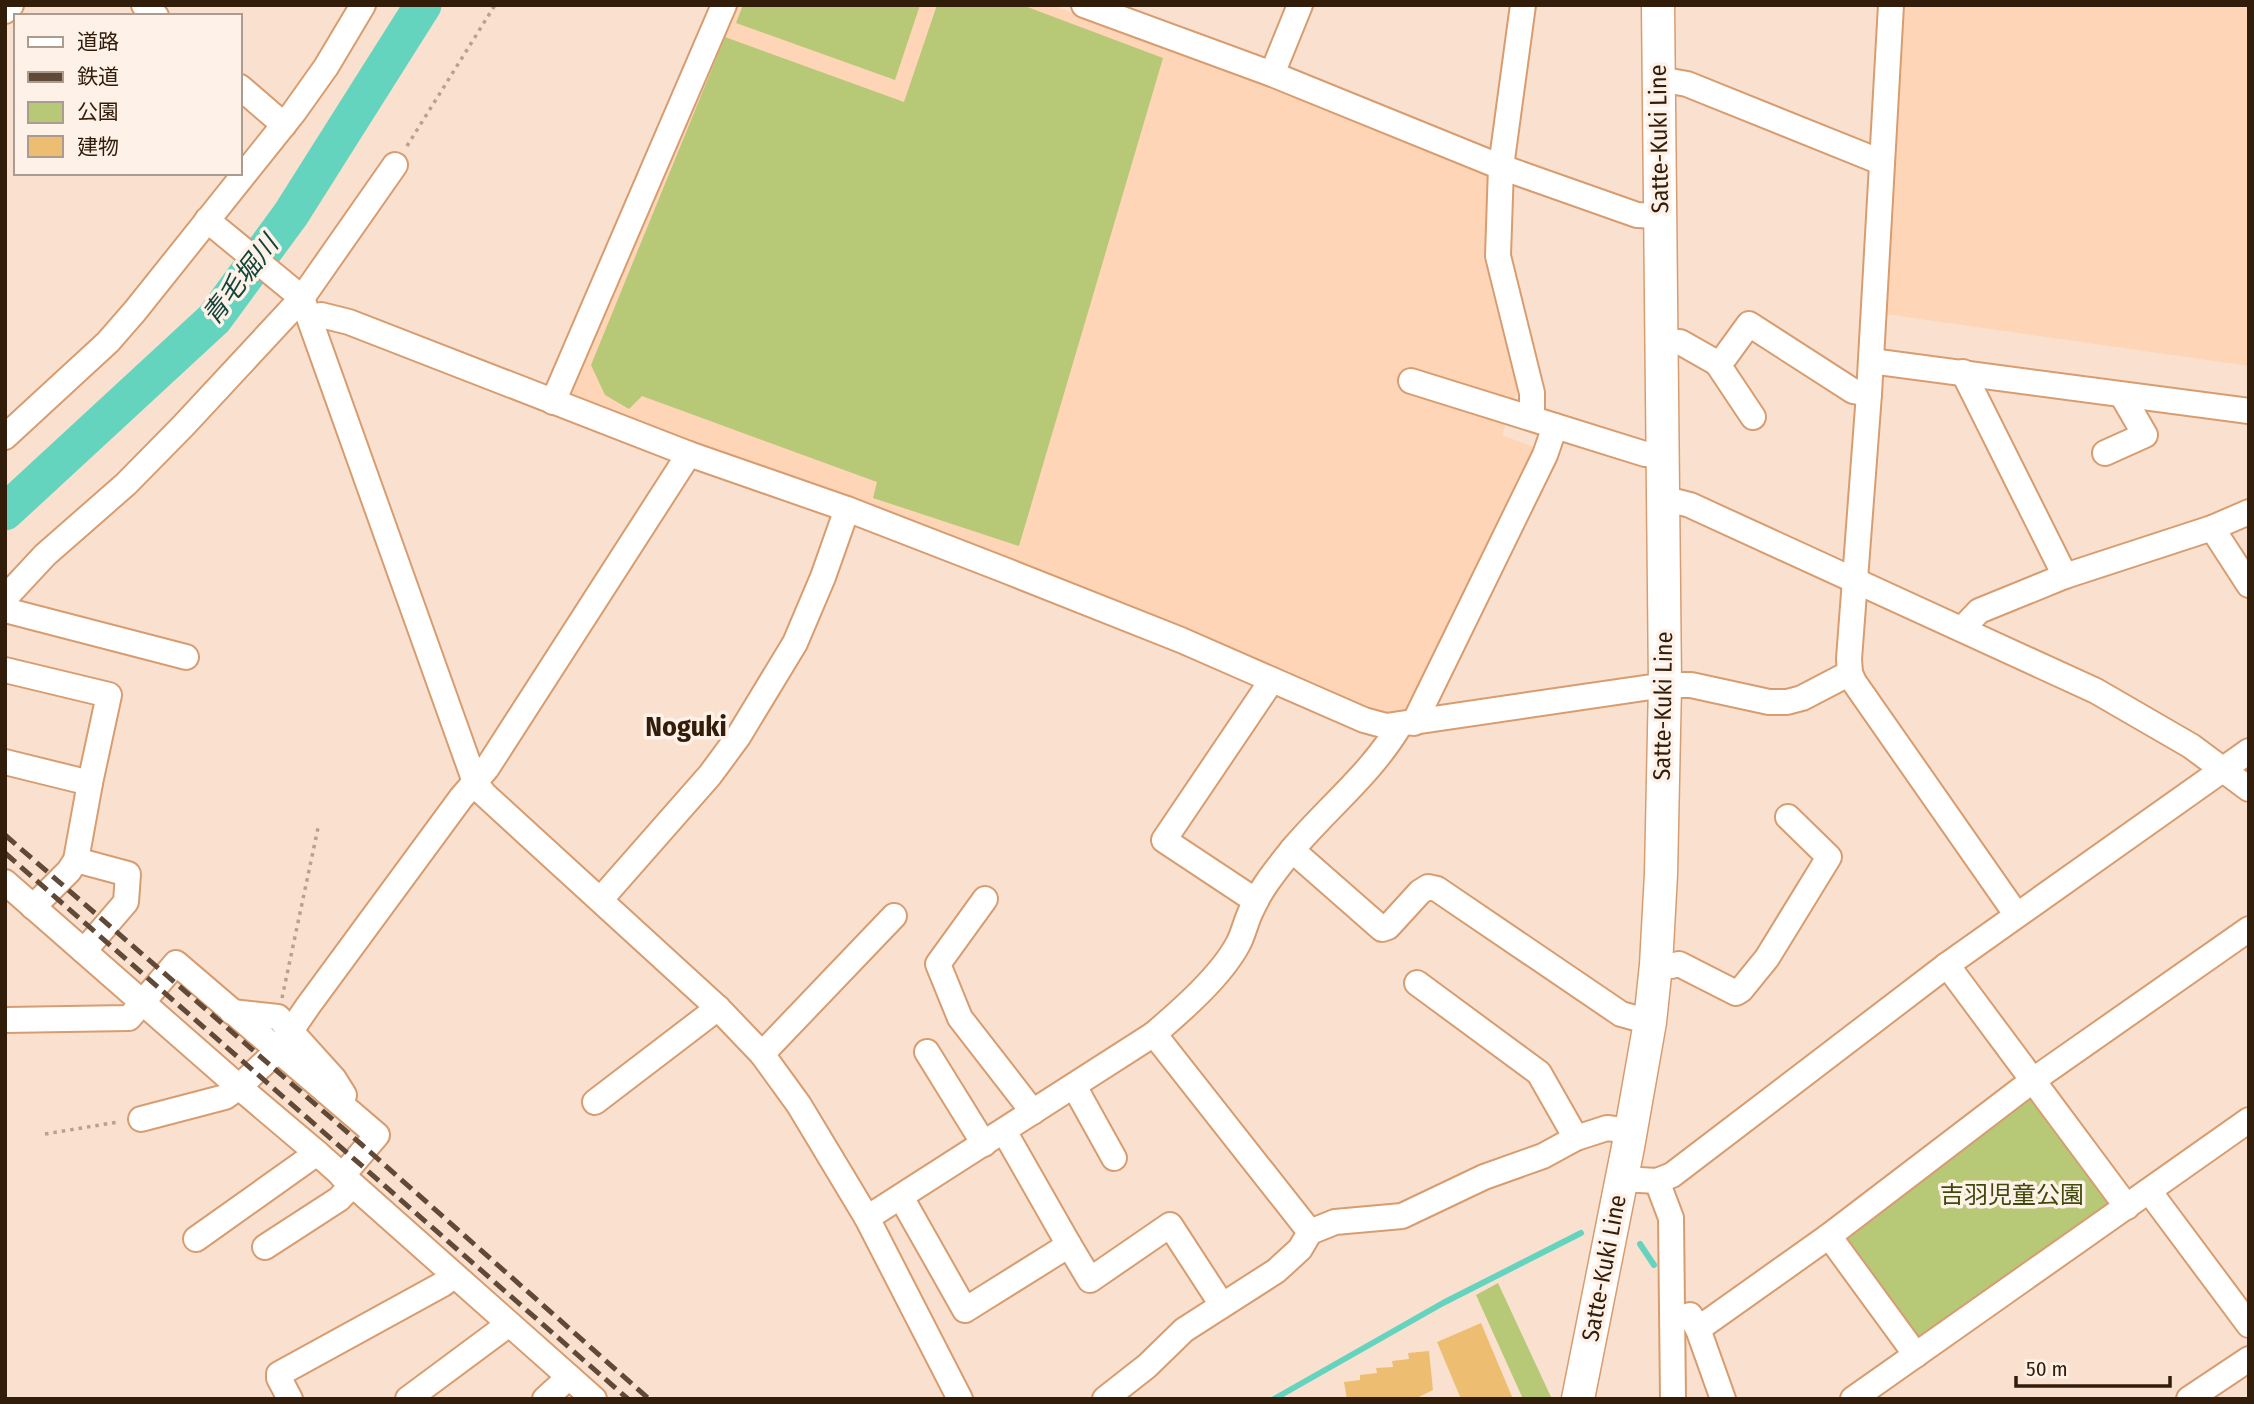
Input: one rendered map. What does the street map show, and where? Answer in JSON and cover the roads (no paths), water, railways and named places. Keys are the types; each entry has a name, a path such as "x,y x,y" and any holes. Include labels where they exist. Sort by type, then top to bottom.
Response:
{"main road":[{"name":"Satte-Kuki Line","path":"1578,1399 1622,1179 1650,1022 1656,965 1665,685 1658,5"}],"street":[{"path":"5,11 11,5"},
{"path":"5,437 108,342 211,224 326,66 363,5"},
{"path":"553,402 724,5"},
{"path":"1084,5 1272,74 1501,167 1637,215 1660,216"},
{"path":"1272,74 1300,5"},
{"path":"1521,415 1532,393 1498,256 1501,167 1524,5"},
{"path":"1891,5 1850,673 2016,914"},
{"path":"1659,79 1687,84 1881,162"},
{"path":"242,89 284,125"},
{"path":"5,598 45,555 126,484 303,303 395,165"},
{"path":"211,224 321,316 332,316 349,322 689,454 847,509 1181,640 1364,720 1386,726 1407,724 1665,685 1691,685 1769,702 1787,702 1801,698 1850,673"},
{"path":"303,303 475,782 484,794 718,1009 762,1054 799,1105 867,1218 960,1399"},
{"path":"1717,363 1725,357 1749,324 1853,391 1868,394"},
{"path":"1662,342 1680,342 1717,363 1753,417"},
{"path":"1871,361 2249,411"},
{"path":"1963,372 2065,576"},
{"path":"1410,381 1645,454 1663,455"},
{"path":"2105,453 2146,435 2122,395"},
{"path":"867,1218 1154,1034 1187,1006 1222,967 1238,944 1256,901 1292,850 1407,724 1545,454 1555,426"},
{"path":"141,1119 225,1097 239,1087 307,1006 487,768 689,454"},
{"path":"1663,498 1682,501 2096,691 2143,717 2223,768 2249,789"},
{"path":"601,900 710,775 738,737 795,643 823,577 847,509"},
{"path":"1962,629 1979,611 2065,576 2212,528 2249,512"},
{"path":"2212,528 2249,585"},
{"path":"5,610 186,657"},
{"path":"5,670 109,695 76,860 69,872 33,907"},
{"path":"1256,901 1164,840 1272,680"},
{"path":"1622,1179 1657,1181 1672,1175 2016,914 2249,751"},
{"path":"5,762 90,783"},
{"path":"1656,965 1679,964 1736,993 1741,990 1768,958 1829,857 1788,817"},
{"path":"1292,850 1382,929 1388,927 1420,892 1428,887 1437,889 1621,1014 1650,1022"},
{"path":"76,860 128,874 126,902 84,951"},
{"path":"5,882 317,1153 581,1392"},
{"path":"985,899 938,964 960,1018 1033,1112"},
{"path":"762,1054 894,916"},
{"path":"1698,1329 1829,1236 2032,1081 2249,929"},
{"path":"5,1020 129,1018 176,963 232,1013 282,1033 359,1120 377,1135 347,1180 340,1199 265,1247"},
{"path":"1947,965 2127,1207"},
{"path":"1417,982 1539,1073 1576,1138"},
{"path":"595,1102 718,1009"},
{"path":"232,1013 282,1033"},
{"path":"1154,1034 1310,1232"},
{"path":"927,1052 994,1138 1069,1245 1090,1280 1170,1225 1222,1305"},
{"path":"1074,1086 1114,1158"},
{"path":"1853,1399 2249,1120"},
{"path":"1105,1399 1147,1366 1184,1331 1276,1271 1300,1249 1310,1232 1335,1222 1402,1216 1485,1177 1543,1156 1576,1138 1607,1128 1630,1131"},
{"path":"196,1239 317,1153"},
{"path":"1657,1181 1671,1218 1673,1399"},
{"path":"2149,1191 2249,1325"},
{"path":"901,1198 965,1310 1069,1245"},
{"path":"1829,1236 1916,1355"},
{"path":"290,1399 279,1374 453,1276"},
{"path":"1672,1296 1683,1302 1698,1329 1723,1399"},
{"path":"408,1399 509,1324"},
{"path":"2189,1399 2249,1359"},
{"path":"545,1399 581,1392"}],"waterway":[{"name":"青毛堀川","path":"5,512 214,319 291,214 423,5"},
{"path":"1274,1399 1443,1303 1581,1233"},
{"path":"1640,1244 1654,1265"}],"railway":[{"path":"5,835 649,1399"},
{"path":"5,853 628,1399"}],"district":[{"name":"Noguki","path":"686,726"}],"park label":[{"name":"吉羽児童公園","path":"2012,1195"}]}
